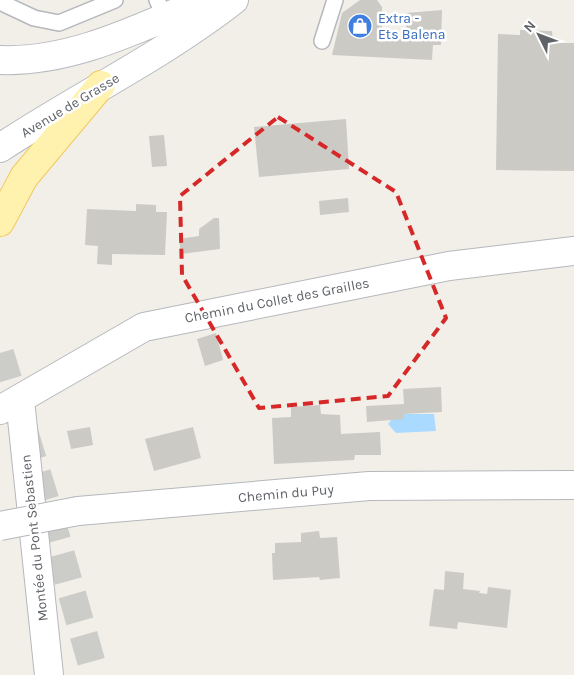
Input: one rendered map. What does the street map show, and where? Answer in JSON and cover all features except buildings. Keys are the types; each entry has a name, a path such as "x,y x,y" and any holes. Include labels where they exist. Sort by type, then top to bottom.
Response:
{"main road":[{"path":"0,222 24,176 101,85"}],"street":[{"path":"0,60 27,61 67,53 108,40 161,8 206,0"},
{"name":"Avenue de Grasse","path":"0,148 202,25 234,0"},
{"name":"Chemin du Collet des Grailles","path":"10,405 144,327 449,266 574,251"},
{"name":"Montée du Pont Sebastien","path":"10,405 49,675"},
{"name":"Chemin du Puy","path":"0,526 78,510 369,486 574,486"}],"lane":[{"path":"0,2 34,18 59,23 115,0"},
{"path":"322,41 335,0"},
{"name":"Avenue de Grasse","path":"140,62 143,49 165,36 161,8"}],"highlighted area":[{"path":"278,117 396,192 446,318 388,396 259,408 182,275 180,196"}],"water":[{"path":"396,414 434,414 436,431 396,433 388,424"}],"tunnel":[{"path":"0,353 50,516 95,675"}],"place":[{"name":"Extra - Ets Balena","path":"360,26"}]}
